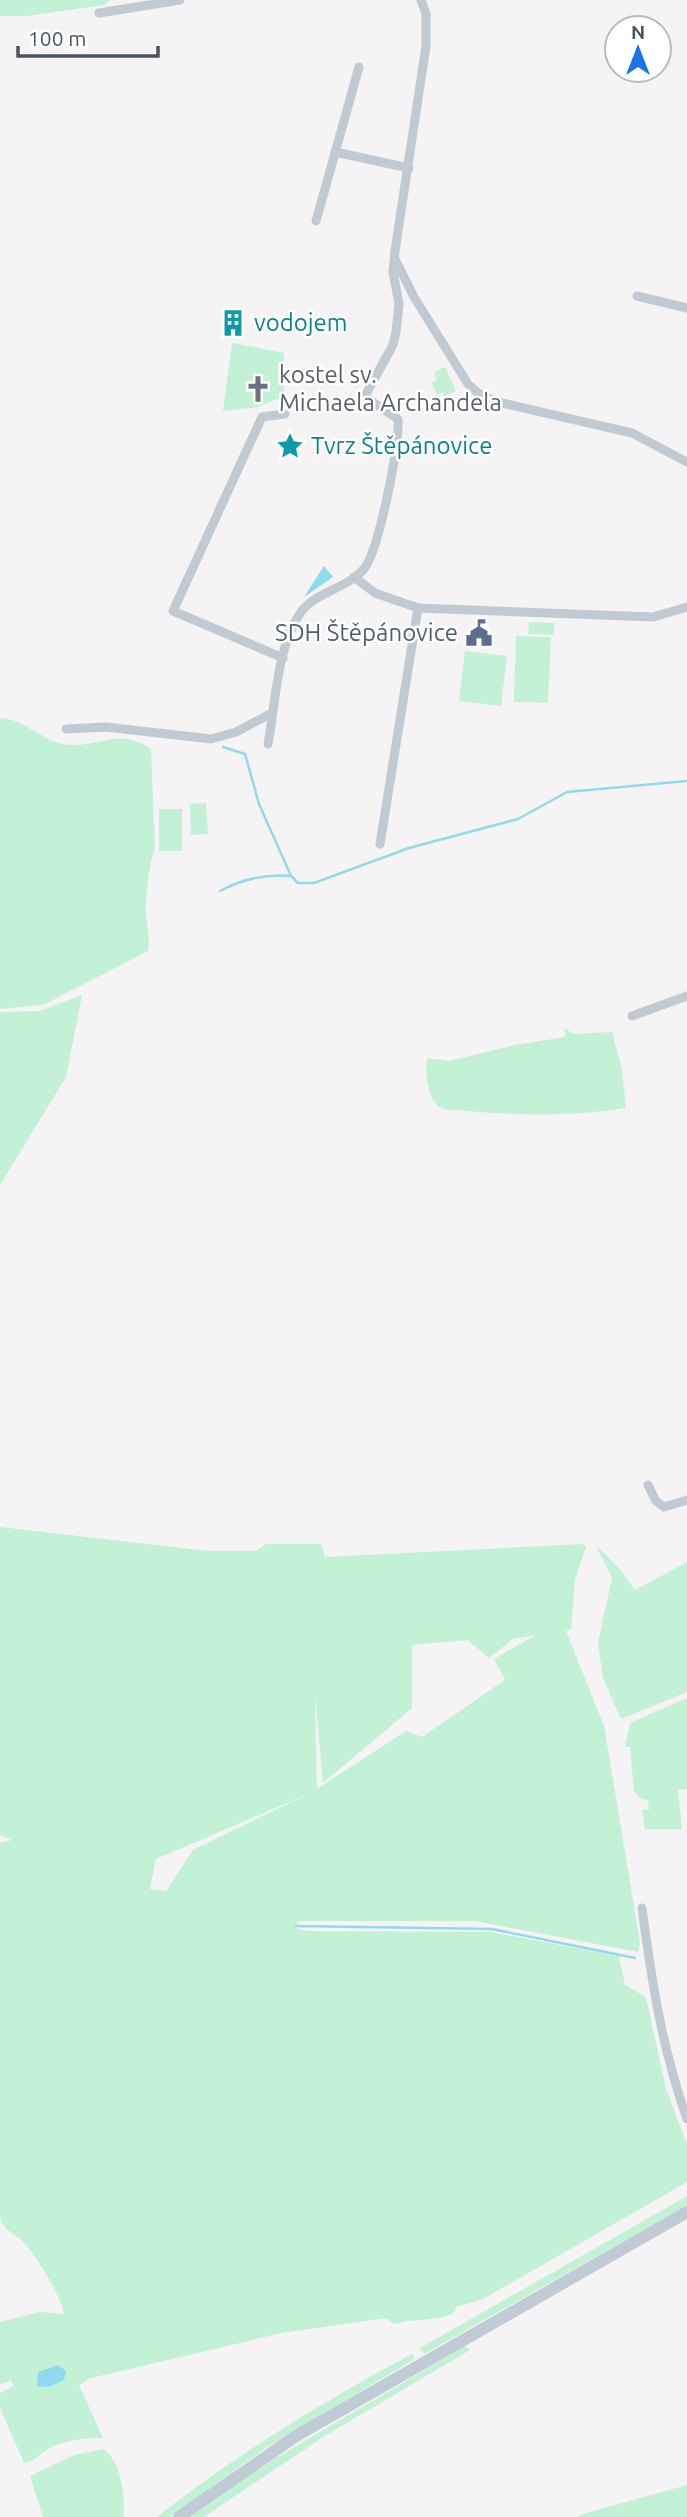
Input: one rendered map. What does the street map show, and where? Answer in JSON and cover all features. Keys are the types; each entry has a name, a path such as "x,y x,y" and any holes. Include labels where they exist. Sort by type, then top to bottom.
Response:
{"main road":[{"path":"179,2517 296,2436 687,2212"}],"street":[{"path":"99,13 180,0"},
{"path":"268,744 270,714 295,622 302,610 354,578 364,568 375,544 398,422 396,415 368,400 366,394 393,345 396,332 398,303 393,272 426,46 426,14 421,0"},
{"path":"316,221 359,67"},
{"path":"335,152 409,168"},
{"path":"395,259 414,297 468,384 478,393 498,402 632,433 687,461"},
{"path":"637,296 687,307"},
{"path":"284,658 173,611 262,417 285,414"},
{"path":"354,578 374,593 418,608 653,617 687,607"},
{"path":"380,844 418,608"},
{"path":"66,729 106,727 211,739 236,732 270,714"},
{"path":"632,1016 687,996"},
{"path":"648,1485 656,1501 664,1507 687,1500"},
{"path":"642,1908 658,2022 668,2065 687,2119"}],"green space":[{"path":"0,0 110,0 104,5 27,16 0,16"},
{"path":"232,343 284,353 284,396 258,407 223,411"},
{"path":"445,367 456,391 444,396 443,392 437,395 432,383 437,380 434,372"},
{"path":"529,622 554,623 554,635 528,634"},
{"path":"516,636 551,637 548,703 514,702"},
{"path":"465,651 507,656 501,706 459,701"},
{"path":"0,718 10,719 62,744 82,745 120,739 140,743 151,749 155,848 146,901 148,951 43,1005 0,1009"},
{"path":"206,803 208,834 191,835 190,804"},
{"path":"159,809 182,809 182,851 159,851"},
{"path":"82,995 66,1077 0,1185 0,1012 40,1011"},
{"path":"565,1028 573,1034 612,1032 622,1071 626,1108 567,1114 508,1114 447,1110 441,1108 433,1099 427,1078 427,1058 449,1061 515,1045 565,1037"},
{"path":"0,1527 208,1551 256,1551 266,1544 321,1544 325,1557 582,1544 586,1547 575,1579 571,1629 566,1631 604,1726 640,1943 638,1952 475,1921 298,1921 296,1928 304,1931 490,1932 619,1956 625,1985 646,1997 666,2089 687,2144 687,2182 483,2299 456,2307 454,2313 447,2316 394,2324 386,2318 282,2333 91,2378 79,2385 103,2438 60,2443 24,2463 0,2408 0,2393 14,2386 11,2380 0,2385 0,2322 40,2312 64,2314 54,2288 37,2259 22,2241 8,2231 0,2217 0,1843 12,1840 0,1835","holes":["536,1635 494,1659 505,1680 422,1737 406,1731 317,1789 315,1694 323,1783 412,1708 412,1645 468,1640 489,1658 513,1639","308,1794 193,1850 166,1891 150,1889 156,1859"]},
{"path":"596,1545 618,1567 635,1590 687,1562 687,1692 621,1719 603,1678 598,1643 612,1578"},
{"path":"687,1698 687,1789 678,1790 682,1829 645,1829 642,1810 649,1810 648,1800 641,1799 634,1791 630,1747 625,1747 630,1723"},
{"path":"687,2196 687,2205 424,2354 420,2348"},
{"path":"465,2346 470,2350 323,2437 204,2517 190,2517 249,2474"},
{"path":"412,2354 415,2359 267,2447 170,2517 157,2517 281,2430"},
{"path":"103,2449 114,2461 121,2480 123,2517 43,2517 30,2476 74,2455"},
{"path":"687,2485 687,2517 577,2517 586,2513"}],"water":[{"path":"324,566 333,577 304,597"},
{"path":"58,2365 66,2371 64,2380 49,2387 37,2386 38,2372"}],"waterway":[{"path":"223,747 245,754 259,804 291,876"},
{"path":"220,891 246,880 272,876 291,876 298,883 314,883 409,848 518,819 567,792 687,781"},
{"path":"296,1926 492,1929 635,1958"}],"place":[{"name":"vodojem","path":"233,323"},
{"name":"kostel sv. Michaela Archandela","path":"258,389"},
{"name":"Tvrz Štěpánovice","path":"290,446"},
{"name":"SDH Štěpánovice","path":"479,633"}]}
